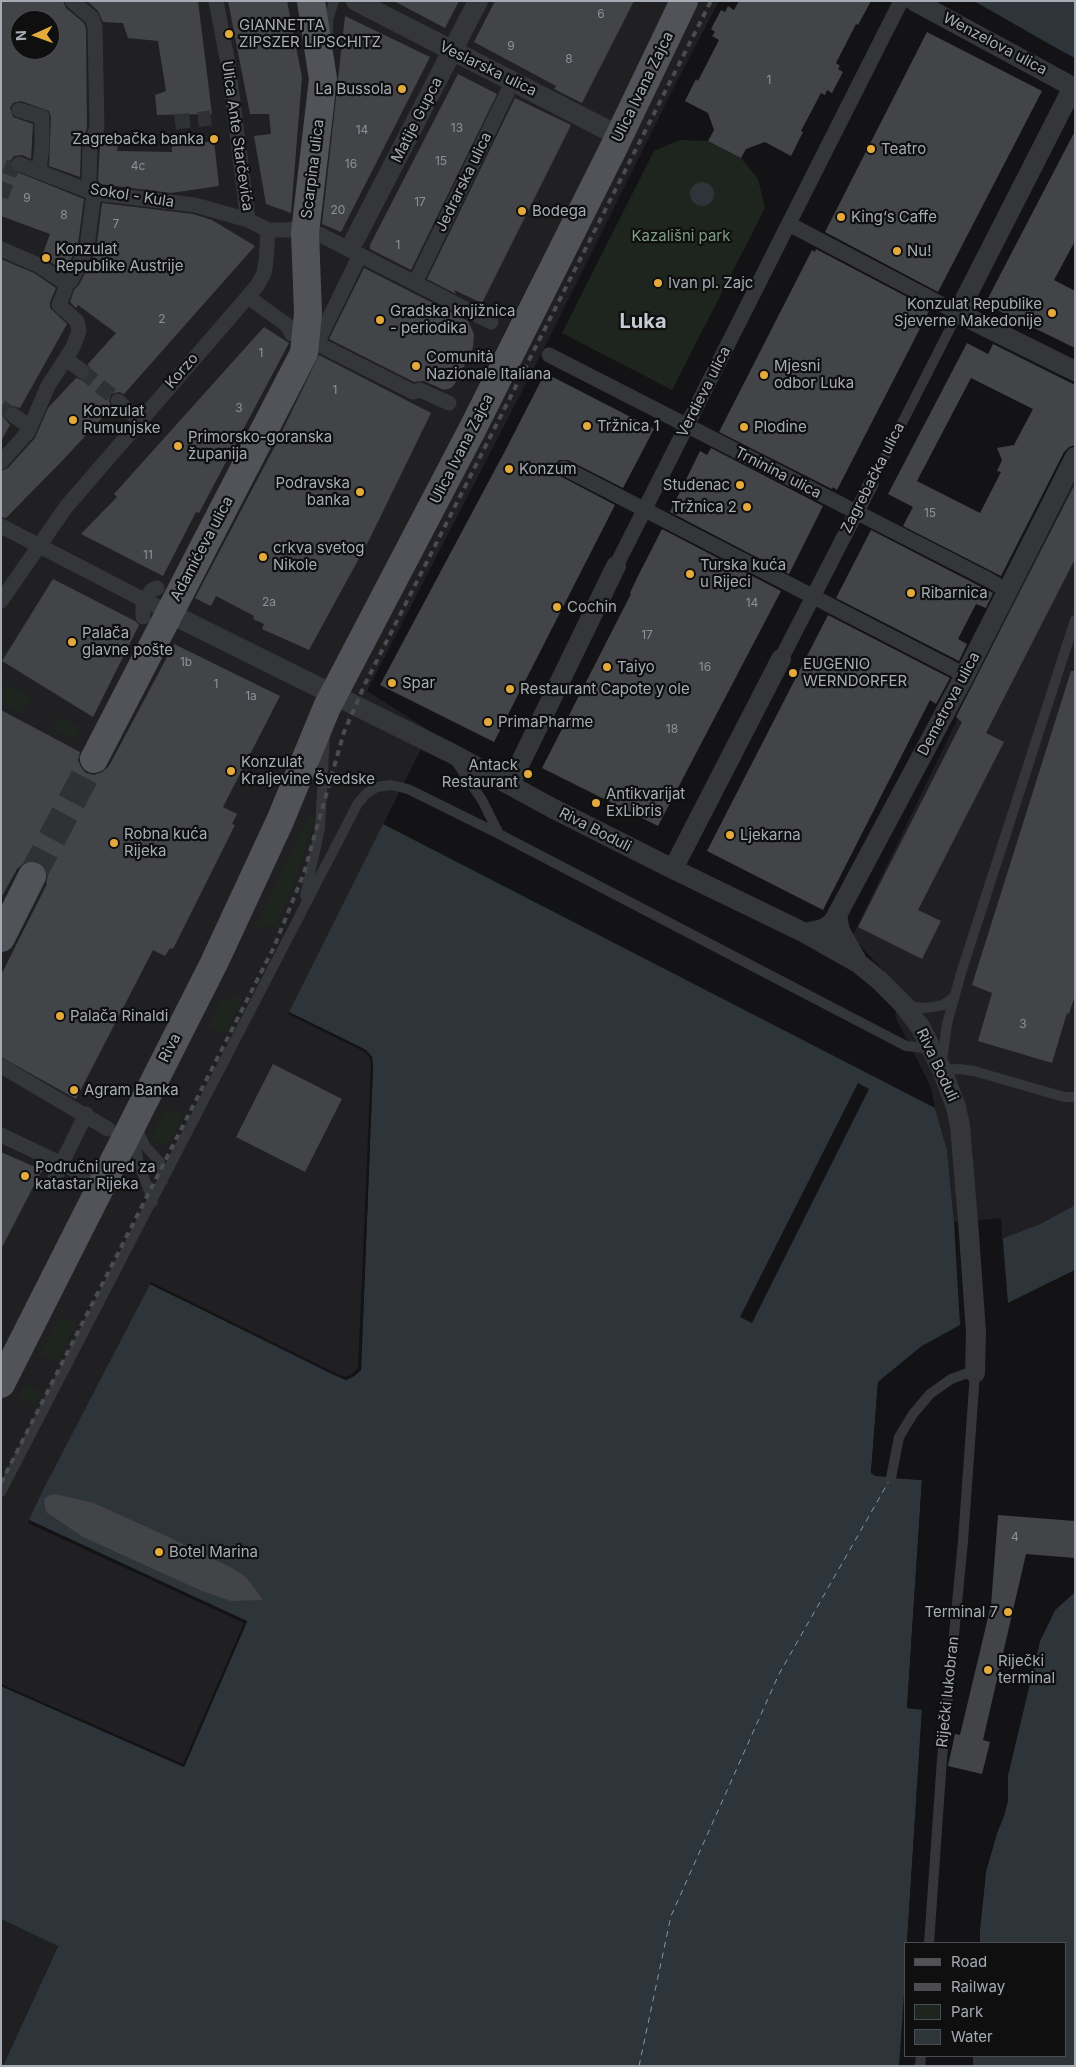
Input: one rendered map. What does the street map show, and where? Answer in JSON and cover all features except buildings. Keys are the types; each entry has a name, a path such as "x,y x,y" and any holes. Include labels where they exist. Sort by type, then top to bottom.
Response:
{"main road":[{"name":"Scarpina ulica","path":"304,339 308,313 305,233 323,85 322,66 311,1"},
{"name":"Ulica Ivana Zajca","path":"331,701 473,428 619,136 684,1"},
{"name":"Adamićeva ulica","path":"94,759 156,615 302,356 304,339"},
{"name":"Riva","path":"4,1372 214,963 280,821 331,701"},
{"path":"1,938 32,876"}],"street":[{"path":"65,284 71,281 87,247 94,193 89,182 90,144 97,128 94,26 92,18 72,1"},
{"name":"Ulica Ante Starčevića","path":"216,1 228,63 248,220 268,230"},
{"name":"Veslarska ulica","path":"356,1 619,136"},
{"name":"Matije Gupca","path":"358,248 478,1"},
{"name":"Verdieva ulica","path":"510,784 644,509 901,1"},
{"name":"Wenzelova ulica","path":"914,1 1074,87"},
{"name":"Jedrarska ulica","path":"415,283 513,81"},
{"name":"Zagrebačka ulica","path":"958,312 1074,87"},
{"path":"19,110 42,117 42,147 39,172"},
{"name":"Sokol - Kula","path":"19,164 94,193 195,205 248,220"},
{"path":"268,230 291,224"},
{"path":"788,224 1075,370"},
{"name":"Korzo","path":"1,601 66,507 248,297 264,273 268,249 268,230"},
{"path":"320,231 358,248 415,283 491,322"},
{"path":"304,339 358,248"},
{"path":"1,249 38,265 65,284"},
{"path":"1,462 30,427 48,386 74,347 79,332 76,321 59,305 65,290 65,284"},
{"path":"248,297 304,339 322,346 413,392 420,390 448,404"},
{"name":"Trninina ulica","path":"549,355 1007,591"},
{"path":"66,359 82,371"},
{"path":"118,401 140,420"},
{"path":"13,415 30,427"},
{"name":"Demetrova ulica","path":"805,933 823,929 832,923 965,675 1075,457"},
{"path":"564,468 965,675"},
{"name":"Zagrebačka ulica","path":"672,869 870,484"},
{"path":"1,526 145,600 156,615"},
{"path":"156,615 143,606 150,592 157,588"},
{"name":"Riva Boduli","path":"156,615 331,701 450,753 552,808 672,869 805,933 858,963 903,1004 921,1028 942,1070 956,1107 960,1126 975,1322"},
{"name":"Riva Boduli","path":"837,914 840,930 858,963"},
{"path":"1,1066 93,1116 108,1128"},
{"path":"58,1171 93,1116"},
{"path":"1,1135 58,1171 85,1175"},
{"name":"Riječki lukobran","path":"975,1322 975,1373"}],"lane":[{"path":"323,85 328,58 328,20 334,1"},
{"name":"Zagrebačka ulica","path":"870,484 958,312"},
{"path":"1075,620 954,997 947,1024 942,1070 959,1069 974,1071 1064,1097 1075,1097"},
{"path":"299,919 309,885 320,829 331,701"},
{"path":"450,753 482,800 499,834"},
{"path":"1,1492 164,1181 358,803 377,787 391,785 408,789 499,834 900,1043 914,1048 932,1049"},
{"path":"903,1004 921,1008 933,1007 943,1005 954,997"},
{"path":"143,1101 136,1148 139,1164 153,1202"},
{"path":"138,1130 144,1144 160,1162 164,1181"},
{"path":"891,1478 899,1437 913,1414 930,1394 951,1379 975,1373"},
{"name":"Riječki lukobran","path":"929,1942 942,1759 975,1373"}],"shaded area":[{"path":"1,1 719,1 533,370 367,691 430,731 289,1012 366,1050 372,1057 361,1370 346,1380 150,1284 37,1503 247,1621 184,1767 1,1686"},
{"path":"1075,470 1075,1205 1040,1224 1002,1238 1001,1218 954,1222 947,1150 931,1087 895,1016 903,991 852,937"},
{"path":"1,1919 58,1945 3,2066 1,2066"}],"green space":[{"name":"Kazališni park","path":"680,140 708,141 741,158 758,179 765,208 672,390 562,333 654,151"},
{"path":"7,684 31,698 22,713 1,701 1,695"},
{"path":"60,716 80,728 73,740 53,729"},
{"path":"308,817 314,818 314,822 292,888 276,925 256,927"},
{"path":"244,995 225,1034 209,1026 221,1001"},
{"path":"166,1109 182,1117 167,1146 151,1138"},
{"path":"60,1316 76,1324 57,1362 40,1354"},
{"path":"25,1384 43,1393 36,1406 18,1397"}],"water":[{"path":"974,1 1075,1 1075,58 1058,49"},
{"path":"702,182 711,185 714,194 711,203 702,206 693,203 690,194 693,185"},
{"path":"383,824 935,1108 947,1150 954,1222 1001,1218 1003,1238 1040,1224 1075,1205 1075,1270 922,1346 878,1382 871,1473 891,1478 922,1480 907,1708 922,1709 907,1942 904,1942 904,1994 899,2066 3,2066 58,1946 1,1919 1,1686 184,1767 247,1622 29,1520 42,1492 150,1284 346,1380 361,1370 372,1057 366,1050 289,1012"},
{"path":"1075,1592 1075,2066 973,2066 973,2057 1066,2057 1066,1942 980,1942 986,1871 1008,1800 1008,1775 1040,1641 1055,1610"}],"pier":[{"path":"289,1012 366,1050 372,1057 361,1370 346,1380 150,1284 151,1282 335,1373 346,1377 358,1368 370,1058 365,1052 288,1014"},
{"path":"858,1083 869,1089 752,1323 740,1317"},
{"path":"1001,1218 1008,1303 1075,1270 1075,1273 1010,1305 1010,1319 987,1321 961,1328 923,1348 881,1383 874,1472 923,1477 925,1480 910,1706 923,1707 924,1709 910,1942 907,1942 922,1710 907,1708 922,1480 875,1476 871,1473 878,1382 922,1346 960,1325 954,1222"},
{"path":"29,1520 247,1621 184,1767 1,1686 1,1684 183,1764 244,1623 28,1523"},
{"path":"1075,1589 1075,1592 1055,1610 1040,1641 1008,1775 1008,1800 986,1871 980,1942 978,1942 977,1928 984,1871 1002,1815 1006,1775 1038,1640 1053,1609"}],"ferry route":[{"path":"639,2066 671,1916 779,1674 889,1481"}],"tunnel":[{"path":"175,122 211,118"},
{"path":"1,197 14,162"},
{"path":"82,371 118,401"},
{"path":"1,407 13,415"},
{"path":"32,876 94,759"}],"railway":[{"path":"1,1483 274,947 304,873 344,732 365,684 711,1"}],"place":[{"name":"GIANNETTA ZIPSZER LIPSCHITZ","path":"229,34"},
{"name":"La Bussola","path":"402,89"},
{"name":"Zagrebačka banka","path":"214,139"},
{"name":"Teatro","path":"871,149"},
{"name":"Bodega","path":"522,211"},
{"name":"King‘s Caffe","path":"841,217"},
{"name":"Nu!","path":"897,251"},
{"name":"Konzulat Republike Austrije","path":"46,258"},
{"name":"Ivan pl. Zajc","path":"658,283"},
{"name":"Konzulat Republike Sjeverne Makedonije","path":"1052,313"},
{"name":"Gradska knjižnica - periodika","path":"380,320"},
{"name":"Comunità Nazionale Italiana","path":"416,366"},
{"name":"Mjesni odbor Luka","path":"764,375"},
{"name":"Konzulat Rumunjske","path":"73,420"},
{"name":"Tržnica 1","path":"587,426"},
{"name":"Plodine","path":"744,427"},
{"name":"Primorsko-goranska županija","path":"178,446"},
{"name":"Konzum","path":"509,469"},
{"name":"Studenac","path":"740,485"},
{"name":"Podravska banka","path":"360,492"},
{"name":"Tržnica 2","path":"747,507"},
{"name":"crkva svetog Nikole","path":"263,557"},
{"name":"Turska kuća u Rijeci","path":"690,574"},
{"name":"Ribarnica","path":"911,593"},
{"name":"Cochin","path":"557,607"},
{"name":"Palača glavne pošte","path":"72,642"},
{"name":"Taiyo","path":"607,667"},
{"name":"EUGENIO WERNDORFER","path":"793,673"},
{"name":"Spar","path":"392,683"},
{"name":"Restaurant Capote y ole","path":"510,689"},
{"name":"PrimaPharme","path":"488,722"},
{"name":"Konzulat Kraljevine Švedske","path":"231,771"},
{"name":"Antack Restaurant","path":"528,774"},
{"name":"Antikvarijat ExLibris","path":"596,803"},
{"name":"Ljekarna","path":"730,835"},
{"name":"Robna kuća Rijeka","path":"114,843"},
{"name":"Palača Rinaldi","path":"60,1016"},
{"name":"Agram Banka","path":"74,1090"},
{"name":"Područni ured za katastar Rijeka","path":"25,1176"},
{"name":"Botel Marina","path":"159,1552"},
{"name":"Terminal 7","path":"1008,1612"},
{"name":"Riječki terminal","path":"988,1670"}],"district":[{"name":"Luka","path":"643,322"}]}
